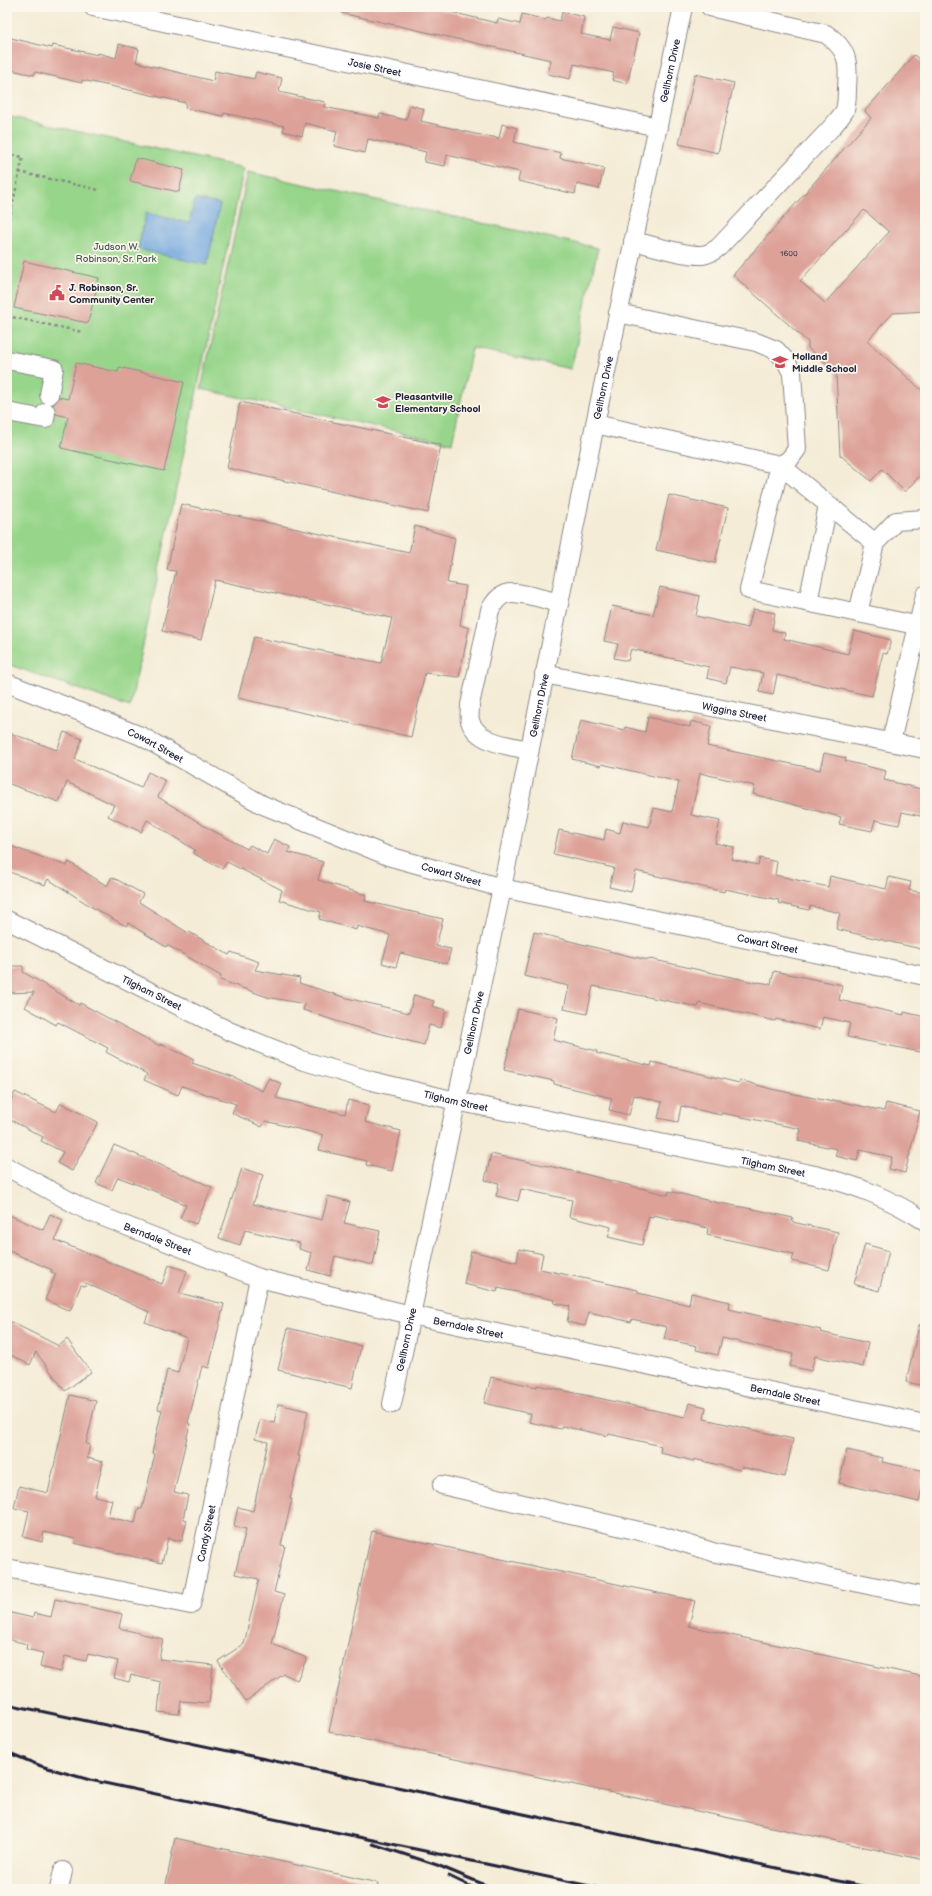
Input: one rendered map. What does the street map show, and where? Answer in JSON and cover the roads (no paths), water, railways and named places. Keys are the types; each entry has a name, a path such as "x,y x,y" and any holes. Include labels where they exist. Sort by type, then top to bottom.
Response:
{"street":[{"name":"Josie Street","path":"93,7 658,127"},
{"name":"Gellhorn Drive","path":"392,1404 502,888 595,424 683,7"},
{"path":"633,241 687,253 702,255 711,253 719,247 832,127 844,110 847,93 847,60 843,49 834,40 826,34 710,7"},
{"path":"618,313 756,342 776,350 786,361 792,373 797,449 789,460 780,465 749,590 921,626"},
{"path":"7,360 54,369 45,419 7,412"},
{"path":"595,424 780,465 875,543"},
{"path":"808,602 828,504"},
{"path":"858,613 875,543 896,521 925,519"},
{"path":"529,750 490,741 479,733 470,721 470,705 490,610 494,602 505,594 521,594 559,603"},
{"path":"891,742 914,644 921,626 925,595"},
{"name":"Wiggins Street","path":"544,674 925,749"},
{"name":"Cowart Street","path":"7,683 141,736 263,805 388,856 502,888 925,976"},
{"name":"Tilgham Street","path":"7,920 229,1031 301,1060 372,1081 456,1101 852,1184 901,1207 925,1221"},
{"name":"Berndale Street","path":"7,1167 88,1211 259,1278 411,1315 925,1424"},
{"name":"Candy Street","path":"7,1568 191,1605 259,1278"},
{"path":"442,1485 665,1537 716,1553 925,1597"},
{"path":"60,1889 63,1870"}],"water":[{"path":"195,199 220,204 207,265 138,249 146,213 189,223"}],"railway":[{"path":"7,1704 876,1889"},
{"path":"7,1752 41,1766 90,1780 604,1889"},
{"path":"373,1844 437,1865 495,1889"},
{"path":"449,1876 476,1889"}],"place":[{"name":"J. Robinson, Sr. Community Center","path":"57,293"},
{"name":"Holland Middle School","path":"780,362"},
{"name":"Pleasantville Elementary School","path":"383,402"}],"park label":[{"name":"Judson W. Robinson, Sr. Park","path":"116,252"}]}
